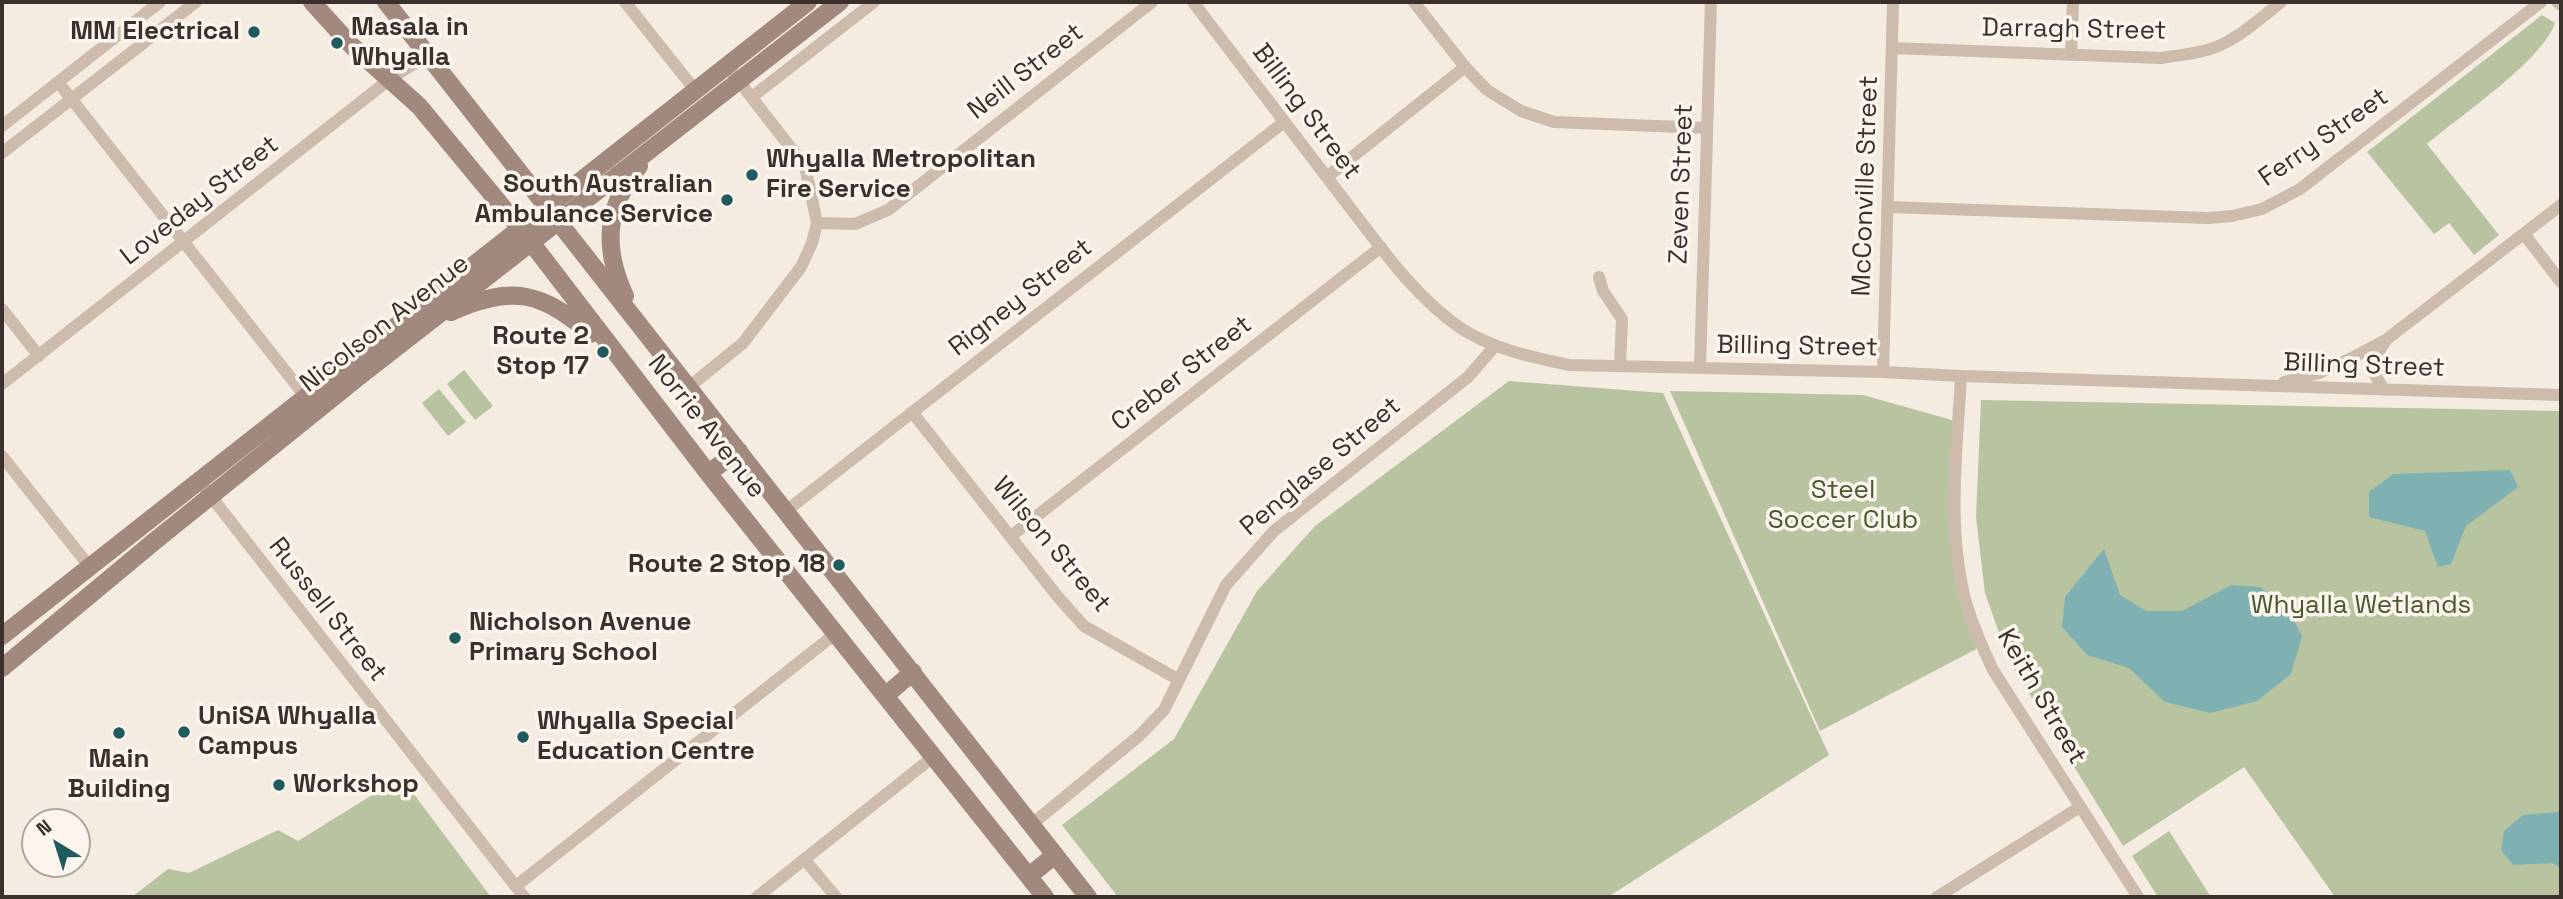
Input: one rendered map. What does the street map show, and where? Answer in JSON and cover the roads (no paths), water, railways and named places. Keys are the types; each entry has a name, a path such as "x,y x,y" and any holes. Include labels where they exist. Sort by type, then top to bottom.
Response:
{"main road":[{"name":"Norrie Avenue","path":"312,2 351,45 419,106 525,235 708,473 1045,897"},
{"name":"Norrie Avenue","path":"386,2 1088,897"},
{"name":"Nicolson Avenue","path":"2,668 210,496 432,321 525,235 546,207 808,2"},
{"name":"Nicolson Avenue","path":"2,636 306,396 525,235 558,222 840,2"},
{"path":"646,333 625,295 611,261 611,224 615,209 632,174 654,146"},
{"path":"432,321 458,309 501,296 533,298 561,309 621,360"},
{"path":"708,473 739,451"},
{"path":"884,696 913,673"},
{"path":"1029,876 1055,855"}],"street":[{"path":"2,126 160,2"},
{"path":"2,153 196,2"},
{"path":"625,2 695,90"},
{"path":"752,97 874,2"},
{"name":"Neill Street","path":"817,223 855,224 888,210 1152,2"},
{"name":"Billing Street","path":"1193,2 1413,286 1461,328 1495,346 1569,365 1883,372 2561,395"},
{"path":"1414,2 1465,67 1487,90 1521,111 1554,122 1707,128"},
{"name":"Zeven Street","path":"1700,368 1711,2"},
{"name":"McConville Street","path":"1883,372 1893,2"},
{"path":"2071,55 2073,2"},
{"name":"Darragh Street","path":"1892,48 2161,58 2217,47 2243,32 2281,2"},
{"name":"Ferry Street","path":"1888,206 2208,218 2262,209 2300,189 2541,2"},
{"name":"Loveday Street","path":"2,384 390,79 428,55"},
{"path":"689,387 743,344 801,267 812,243 817,223 805,166 727,66"},
{"path":"1327,177 1465,67"},
{"path":"58,82 306,396"},
{"name":"Rigney Street","path":"786,511 1284,122"},
{"path":"2271,386 2319,373 2387,339 2561,205"},
{"path":"2524,234 2561,282"},
{"name":"Creber Street","path":"1011,537 1381,247"},
{"path":"1599,277 1603,291 1622,319 1620,366"},
{"path":"2,309 38,356"},
{"path":"2385,390 2372,374 2372,361 2387,339"},
{"name":"Penglase Street","path":"1031,825 1140,735 1164,710 1226,585 1274,531 1468,377 1495,346"},
{"name":"Keith Street","path":"1961,376 1955,511 1958,555 1967,603 1993,670 2138,897"},
{"name":"Wilson Street","path":"912,412 1084,626 1179,680"},
{"path":"2,456 89,566"},
{"name":"Russell Street","path":"199,481 520,892"},
{"path":"520,892 835,634"},
{"path":"757,897 933,757"},
{"path":"1937,897 2080,807"},
{"path":"805,860 836,897"}],"water":[{"path":"2510,470 2518,487 2466,526 2451,564 2438,567 2425,531 2369,517 2369,492 2393,474"},
{"path":"2104,549 2120,595 2146,611 2182,611 2231,585 2260,587 2287,607 2302,636 2291,674 2257,701 2210,713 2165,702 2129,668 2087,655 2062,627 2065,597"},
{"path":"2561,808 2561,868 2552,863 2513,865 2501,850 2504,831 2523,815 2558,812"}],"place":[{"name":"MM Electrical","path":"254,32"},
{"name":"Masala in Whyalla","path":"337,43"},
{"name":"Whyalla Metropolitan Fire Service","path":"752,175"},
{"name":"South Australian Ambulance Service","path":"727,200"},
{"name":"Route 2 Stop 17","path":"603,352"},
{"name":"Route 2 Stop 18","path":"839,565"},
{"name":"Nicholson Avenue Primary School","path":"455,638"},
{"name":"UniSA Whyalla Campus","path":"184,732"},
{"name":"Main Building","path":"119,733"},
{"name":"Whyalla Special Education Centre","path":"523,737"},
{"name":"Workshop","path":"279,785"}],"park label":[{"name":"Steel Soccer Club","path":"1843,506"},
{"name":"Whyalla Wetlands","path":"2361,606"}]}
